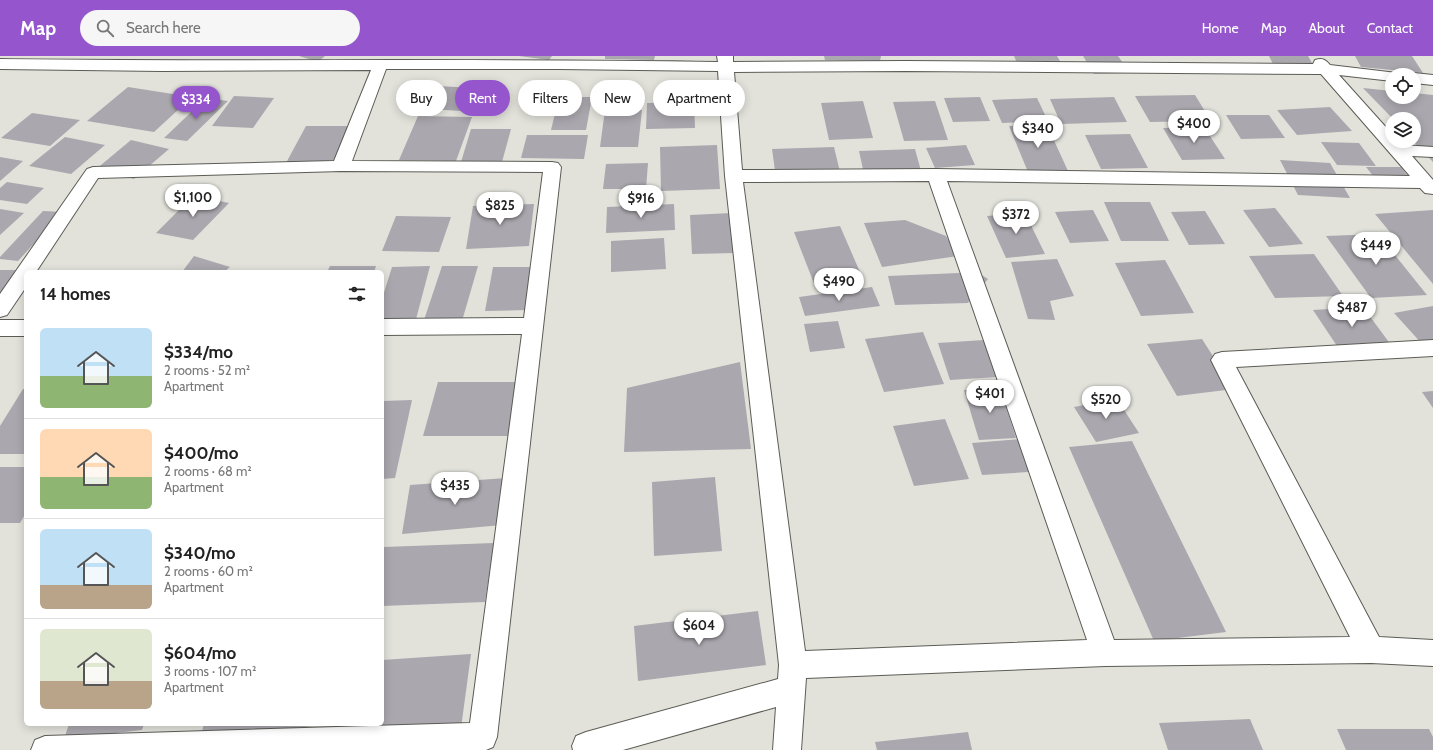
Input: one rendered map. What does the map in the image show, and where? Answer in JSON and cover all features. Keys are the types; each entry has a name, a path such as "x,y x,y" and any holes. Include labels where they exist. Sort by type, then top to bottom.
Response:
{"street":[{"path":"0,60 4,56"},
{"path":"0,64 166,61 380,65 560,60 726,62 904,61 1319,63 1385,75"},
{"path":"726,62 734,176 792,677 787,750"},
{"path":"1319,63 1429,186"},
{"path":"341,166 380,65"},
{"path":"1421,79 1433,80"},
{"path":"1396,150 1433,152"},
{"path":"27,270 93,173 341,166 552,167 483,737 45,750"},
{"path":"734,176 936,175 1429,186"},
{"path":"936,175 1105,653"},
{"path":"0,310 24,275"},
{"path":"384,327 533,326"},
{"path":"0,328 24,328"},
{"path":"1371,650 1222,360 1433,348"},
{"path":"586,746 792,677 1105,653 1371,650 1433,653"}],"building":[{"path":"299,56 325,56 318,62"},
{"path":"519,56 552,56 549,60"},
{"path":"605,56 655,56 654,60 605,59"},
{"path":"824,56 881,56 880,61 825,60"},
{"path":"1014,56 1057,56 1061,63 1017,63"},
{"path":"1083,56 1118,56 1130,73 1094,74"},
{"path":"1269,56 1308,56 1315,68 1274,66"},
{"path":"1355,56 1412,56 1420,68 1385,68 1385,69 1361,67"},
{"path":"128,87 192,97 154,132 87,121"},
{"path":"447,87 455,87 455,111 447,110"},
{"path":"1363,88 1385,90 1385,104 1421,104 1421,94 1433,95 1433,162 1420,148 1421,148 1421,112 1386,112"},
{"path":"1195,95 1211,121 1150,122 1135,96"},
{"path":"234,96 274,98 253,128 212,126"},
{"path":"582,97 590,97 590,108 586,130 551,130 554,116 582,116"},
{"path":"980,97 990,121 953,122 944,98"},
{"path":"1114,97 1127,122 1061,124 1050,99"},
{"path":"206,98 228,101 187,141 164,138"},
{"path":"1037,98 1048,121 1002,123 992,100"},
{"path":"863,101 873,138 829,140 821,103"},
{"path":"935,101 948,140 904,141 893,102"},
{"path":"647,103 653,103 653,116 695,116 695,128 646,129"},
{"path":"1330,107 1352,131 1297,135 1277,110"},
{"path":"32,113 80,120 50,146 1,138"},
{"path":"1226,115 1269,115 1285,138 1241,139"},
{"path":"418,116 472,117 456,161 399,160"},
{"path":"604,116 641,116 638,147 600,147"},
{"path":"1047,125 1068,171 1028,172 1009,126"},
{"path":"306,126 349,126 332,163 286,163"},
{"path":"1204,127 1225,159 1182,160 1163,128"},
{"path":"471,129 511,129 502,162 461,162"},
{"path":"1130,134 1148,168 1101,169 1085,135"},
{"path":"527,135 588,135 584,159 521,158"},
{"path":"65,137 105,145 71,174 29,166"},
{"path":"131,140 169,149 134,179 95,170"},
{"path":"1321,142 1359,143 1376,166 1337,165"},
{"path":"717,145 720,189 661,191 660,147"},
{"path":"966,145 975,165 935,168 926,148"},
{"path":"834,147 841,176 776,178 772,149"},
{"path":"915,149 921,171 864,174 859,151"},
{"path":"0,157 23,161 0,181"},
{"path":"1280,160 1330,163 1350,198 1298,195"},
{"path":"648,163 646,189 603,189 606,164"},
{"path":"1366,167 1401,167 1413,183 1378,182"},
{"path":"7,182 44,188 27,204 0,200 0,188"},
{"path":"193,196 229,203 193,240 156,233"},
{"path":"1104,202 1150,202 1169,241 1121,241"},
{"path":"534,204 529,246 466,249 473,206"},
{"path":"674,204 675,230 606,233 607,207"},
{"path":"1275,208 1303,244 1269,247 1243,210"},
{"path":"0,209 24,213 0,235"},
{"path":"1093,210 1109,241 1070,243 1055,212"},
{"path":"1433,210 1433,284 1375,214"},
{"path":"43,211 63,212 18,261 0,259 0,257"},
{"path":"1205,211 1225,244 1189,245 1171,212"},
{"path":"732,213 735,253 692,254 690,215"},
{"path":"1025,213 1045,254 1006,258 987,216"},
{"path":"396,216 451,217 439,252 382,251"},
{"path":"905,220 946,236 958,256 882,267 864,223"},
{"path":"840,226 863,279 815,286 794,232"},
{"path":"1378,234 1427,295 1371,298 1326,236"},
{"path":"664,238 666,269 611,272 611,241"},
{"path":"1314,254 1343,296 1275,298 1249,256"},
{"path":"194,256 230,267 226,270 184,270"},
{"path":"1057,259 1074,296 1050,301 1055,320 1028,319 1011,262"},
{"path":"1165,260 1194,313 1141,316 1115,263"},
{"path":"330,266 376,266 375,270 328,270"},
{"path":"430,266 415,323 384,324 384,293 392,267"},
{"path":"442,266 478,266 462,321 424,320"},
{"path":"493,267 535,267 528,310 485,311"},
{"path":"972,269 988,279 968,303 895,305 888,276 959,273"},
{"path":"0,270 17,270 0,295"},
{"path":"872,287 880,306 805,316 799,297"},
{"path":"1433,306 1433,356 1394,313"},
{"path":"1363,307 1391,345 1339,349 1313,310"},
{"path":"838,321 845,348 810,352 804,324"},
{"path":"923,332 944,384 884,392 865,339"},
{"path":"1202,339 1234,389 1177,396 1147,344"},
{"path":"984,340 997,377 950,380 938,343"},
{"path":"740,362 751,449 624,452 627,388"},
{"path":"438,382 520,382 509,436 423,436"},
{"path":"24,389 24,454 0,454 0,426"},
{"path":"1000,389 1016,438 979,440 964,390"},
{"path":"1433,391 1433,408 1422,392"},
{"path":"1117,399 1139,433 1096,442 1074,407"},
{"path":"412,400 395,478 384,479 384,401"},
{"path":"945,419 969,479 914,486 893,426"},
{"path":"1032,438 1044,471 982,475 972,443"},
{"path":"1132,441 1226,632 1154,641 1069,447"},
{"path":"0,467 24,467 24,516 20,523 0,523"},
{"path":"715,477 722,551 654,556 652,482"},
{"path":"506,478 502,525 402,534 410,485"},
{"path":"494,543 485,602 384,606 384,547"},
{"path":"758,611 766,665 638,681 634,626"},
{"path":"471,654 461,728 352,735 354,726 384,726 384,660"},
{"path":"1250,719 1263,750 1168,750 1159,723"},
{"path":"68,726 143,726 142,730 64,739"},
{"path":"203,726 314,726 200,738"},
{"path":"1337,729 1429,729 1433,737 1433,750 1346,750"},
{"path":"968,732 972,750 877,750 875,742"}]}
